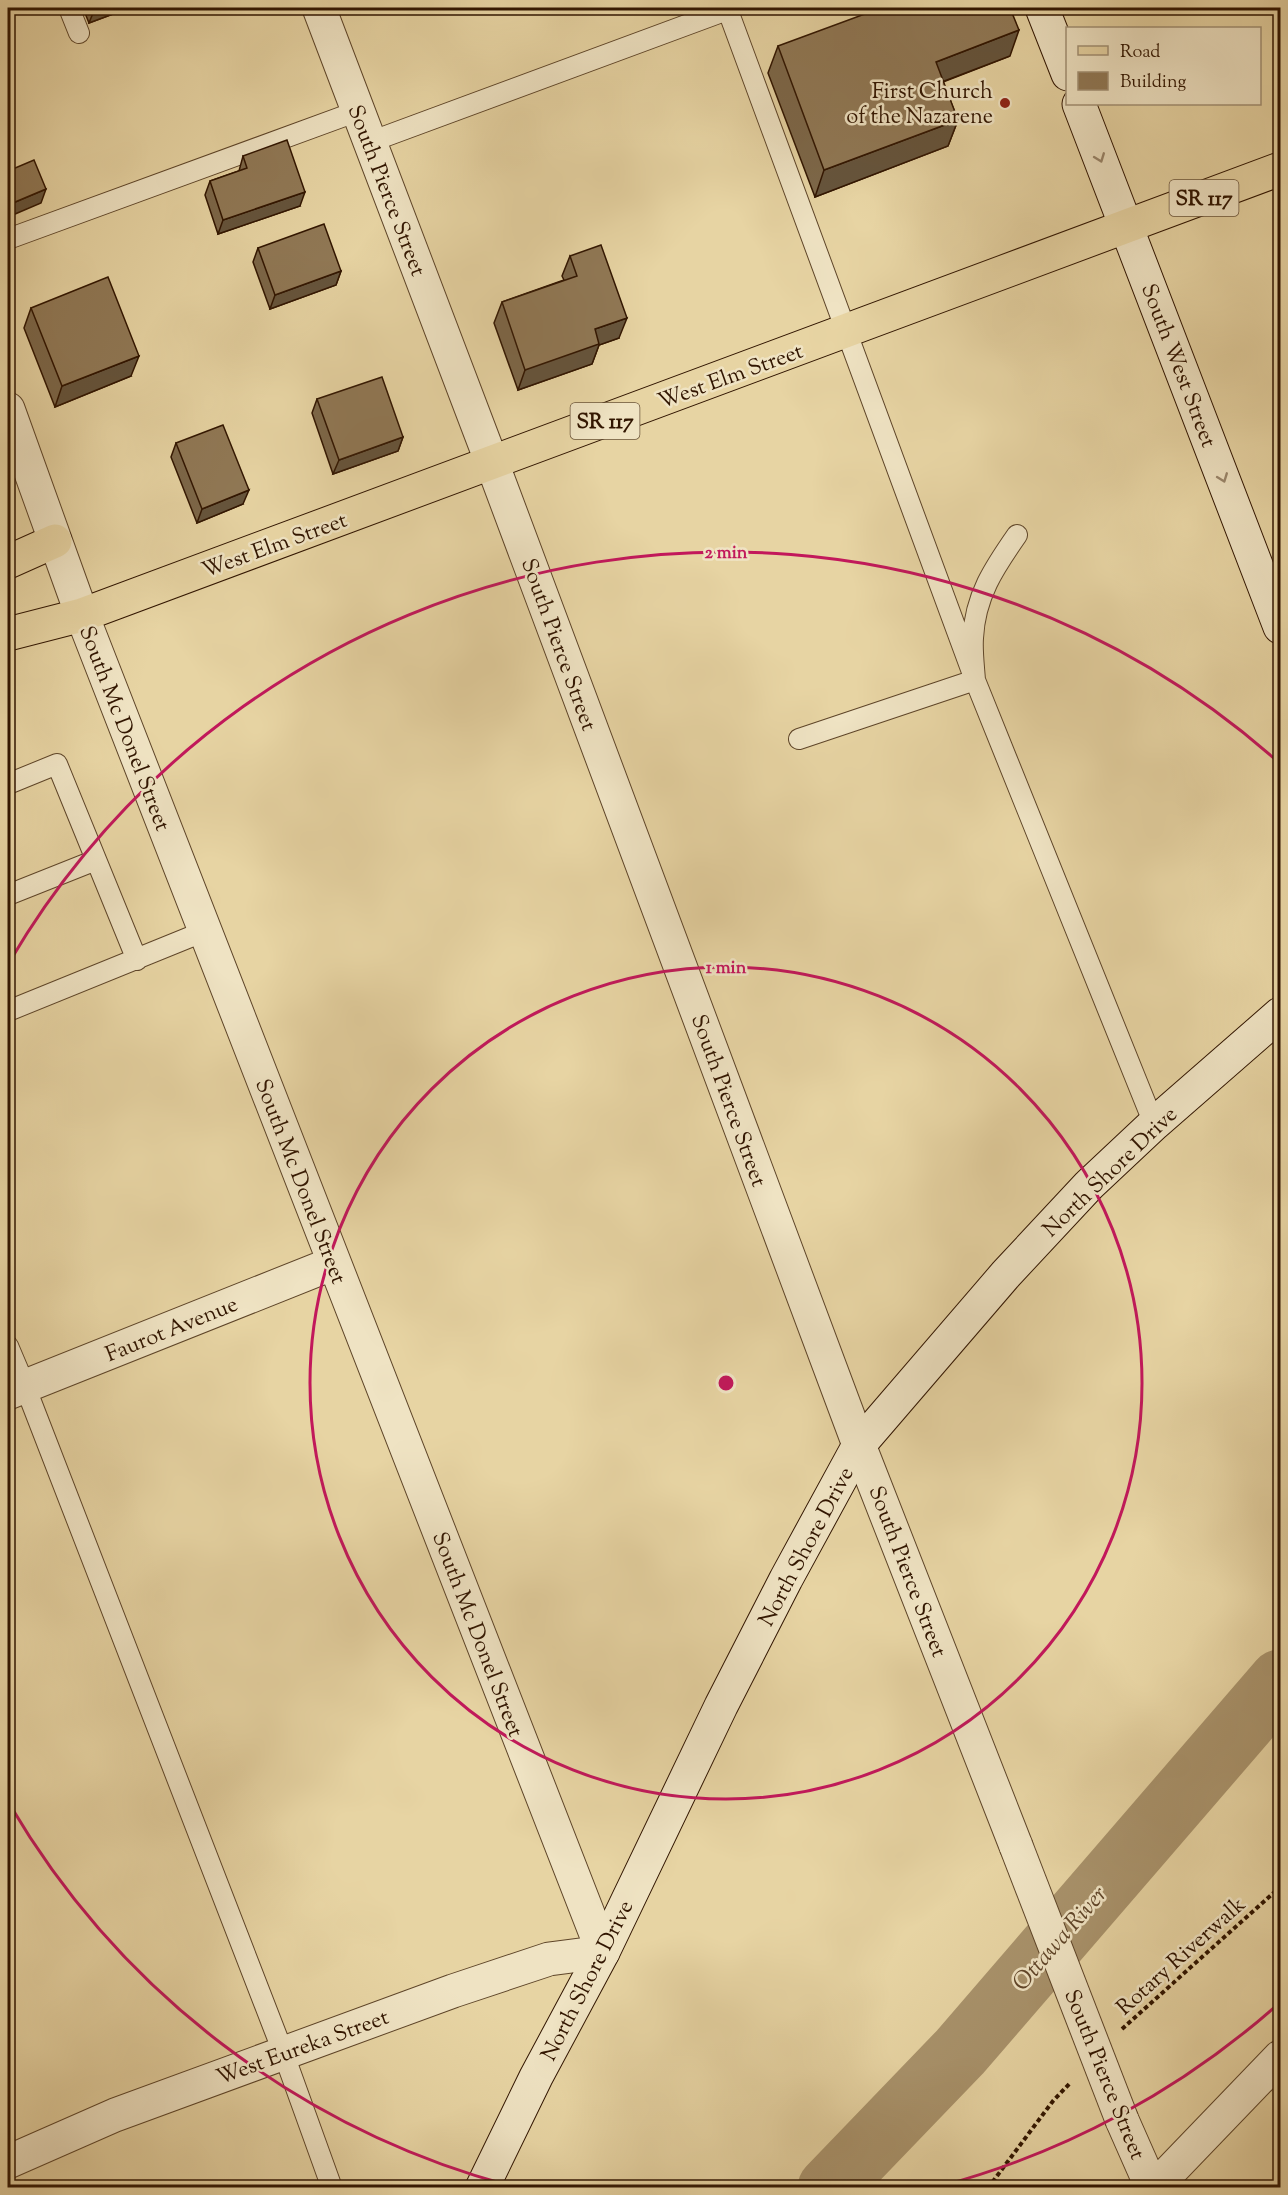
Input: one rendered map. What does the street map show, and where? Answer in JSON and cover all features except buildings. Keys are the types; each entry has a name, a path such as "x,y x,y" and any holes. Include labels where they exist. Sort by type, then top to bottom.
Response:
{"main road":[{"name":"West Elm Street","path":"8,634 82,615 1281,169"},
{"path":"8,562 55,541"}],"street":[{"name":"South Pierce Street","path":"319,8 860,1445 1122,2120 1153,2187"},
{"path":"1042,8 1066,69"},
{"name":"South West Street","path":"1079,105 1281,627"},
{"name":"South Mc Donel Street","path":"8,409 82,615 603,1952"},
{"name":"North Shore Drive","path":"482,2187 536,2077 603,1952 721,1706 786,1579 860,1445 1005,1274 1089,1185 1154,1124 1281,1014"},
{"name":"Faurot Avenue","path":"16,1389 334,1263"},
{"name":"West Eureka Street","path":"8,2162 115,2115 282,2052 549,1959 603,1952"},
{"path":"1153,2187 1281,2057"}],"lane":[{"path":"69,8 79,33"},
{"path":"370,142 727,9 975,680 1154,1124"},
{"path":"8,239 358,111"},
{"path":"975,680 973,638 977,608 991,572 1017,535"},
{"path":"799,738 975,680"},
{"path":"8,784 57,764 137,960"},
{"path":"8,894 96,860"},
{"path":"8,1011 205,931"},
{"path":"8,1347 16,1389 282,2052 332,2187"}],"path":[{"name":"Rotary Riverwalk","path":"1121,2030 1281,1887"},
{"path":"988,2187 1053,2101 1076,2078"}],"waterway":[{"name":"Ottawa River","path":"829,2188 960,2052 1280,1681"}],"place":[{"name":"First Church of the Nazarene","path":"1005,103"}]}
